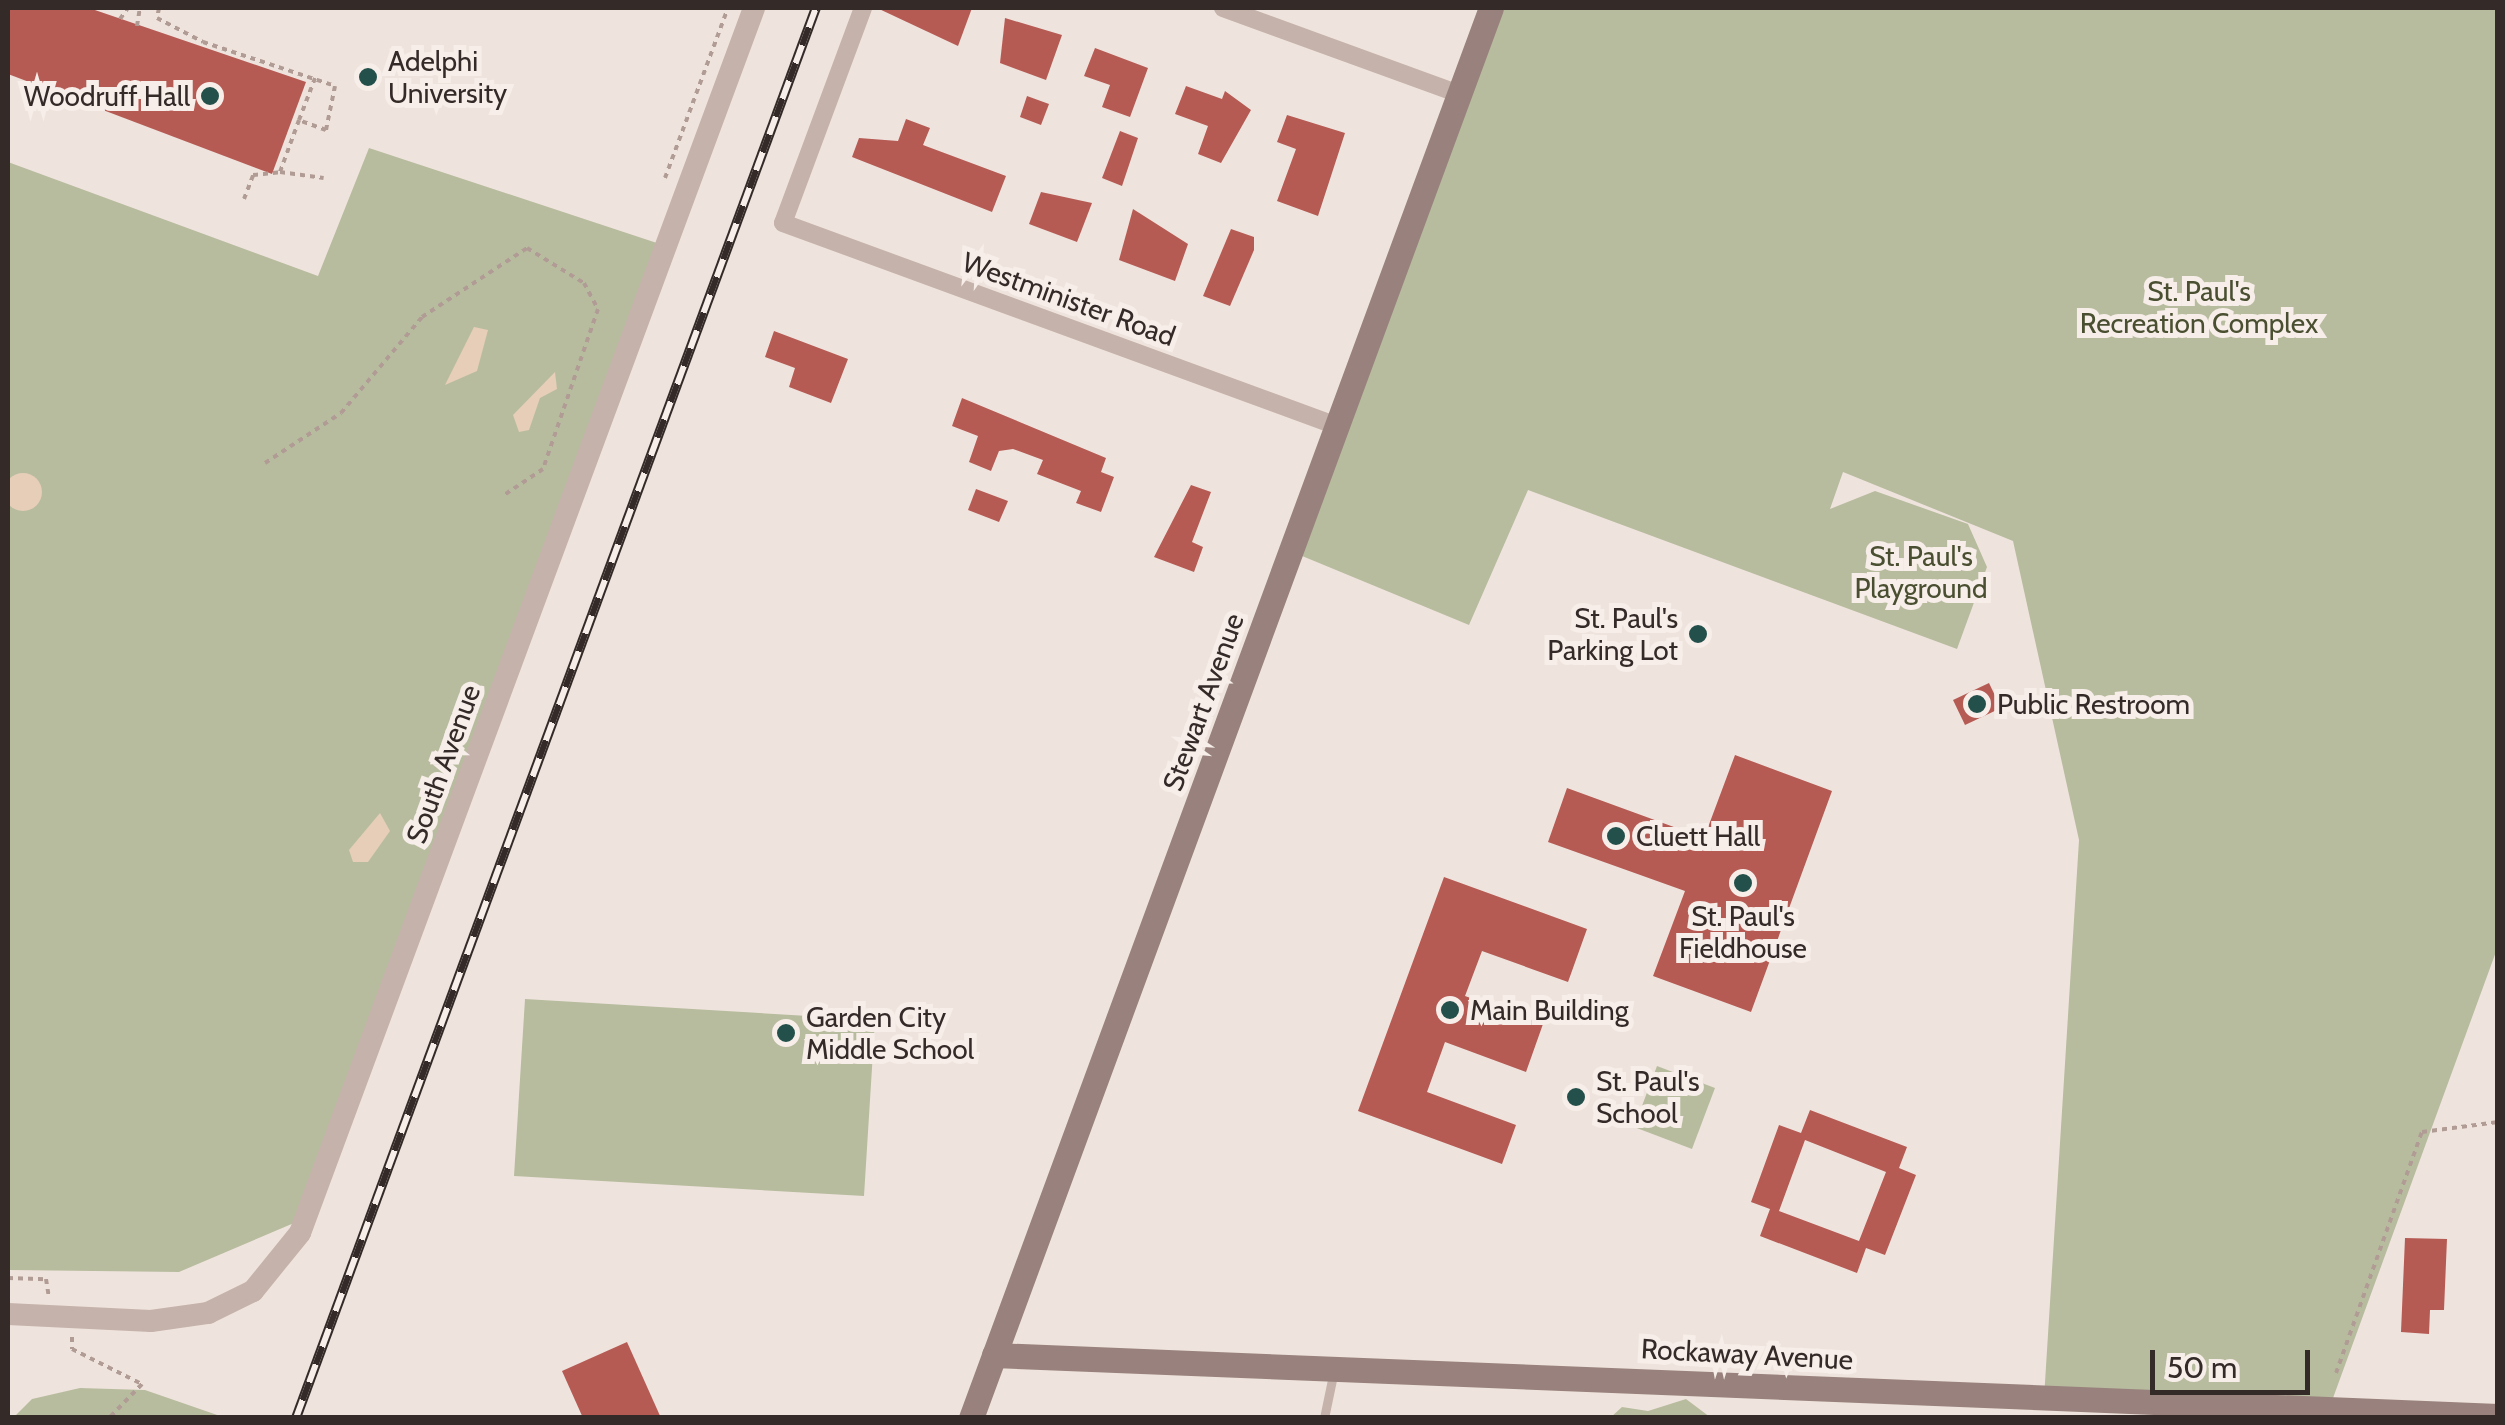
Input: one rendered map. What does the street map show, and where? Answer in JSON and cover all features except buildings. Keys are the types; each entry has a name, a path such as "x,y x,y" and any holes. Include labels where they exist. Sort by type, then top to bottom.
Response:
{"main road":[{"name":"Stewart Avenue","path":"971,1418 1491,8"},
{"name":"Rockaway Avenue","path":"994,1354 2498,1416"}],"street":[{"name":"South Avenue","path":"8,1314 152,1321 208,1314 253,1291 300,1233 754,8"},
{"name":"Westminister Road","path":"862,8 783,223 1337,426"},
{"path":"1223,8 1459,94"}],"lane":[{"path":"1324,1418 1335,1368"}],"path":[{"path":"120,19 128,8"},
{"path":"137,26 140,8"},
{"path":"158,8 157,18 225,51 335,86 338,99 326,130 299,120"},
{"path":"665,178 728,8"},
{"path":"280,172 315,77"},
{"path":"244,200 253,174 280,172 324,178"},
{"path":"265,463 341,413 422,318 526,248 584,283 598,309 543,469 504,495"},
{"path":"2336,1372 2422,1132 2498,1122"},
{"path":"8,1278 49,1281"},
{"path":"72,1349 142,1384 109,1418"}],"green space":[{"name":"St. Paul's Recreation Complex","path":"1491,8 2497,8 2497,949 2329,1409 2044,1398 2079,840 2013,541 1843,472 1830,509 1875,491 1968,524 1987,567 1957,649 1528,490 1469,625 1290,551"},
{"path":"369,148 666,246 294,1223 179,1272 8,1270 8,162 318,276"},
{"path":"525,999 875,1020 864,1196 514,1176"},
{"path":"1657,1066 1715,1088 1692,1149 1634,1127"},
{"path":"80,1388 145,1390 223,1417 14,1417 32,1399"},
{"path":"1686,1399 1710,1417 1611,1417 1622,1407 1648,1411"}],"sand":[{"path":"474,327 488,330 477,371 445,385"},
{"path":"555,372 557,389 540,398 529,430 519,432 513,415"},
{"path":"23,473 36,479 42,492 36,505 23,511 10,505 4,492 10,479"},
{"path":"380,813 390,831 368,862 353,862 349,850"}],"railway":[{"path":"296,1418 816,8"}],"place":[{"name":"Adelphi University","path":"368,77"},
{"name":"Woodruff Hall","path":"210,96"},
{"name":"St. Paul's Parking Lot","path":"1698,634"},
{"name":"Public Restroom","path":"1977,704"},
{"name":"Cluett Hall","path":"1616,836"},
{"name":"St. Paul's Fieldhouse","path":"1743,883"},
{"name":"Main Building","path":"1450,1010"},
{"name":"Garden City Middle School","path":"786,1033"},
{"name":"St. Paul's School","path":"1576,1097"}],"park label":[{"name":"St. Paul's Playground","path":"1921,572"}]}
